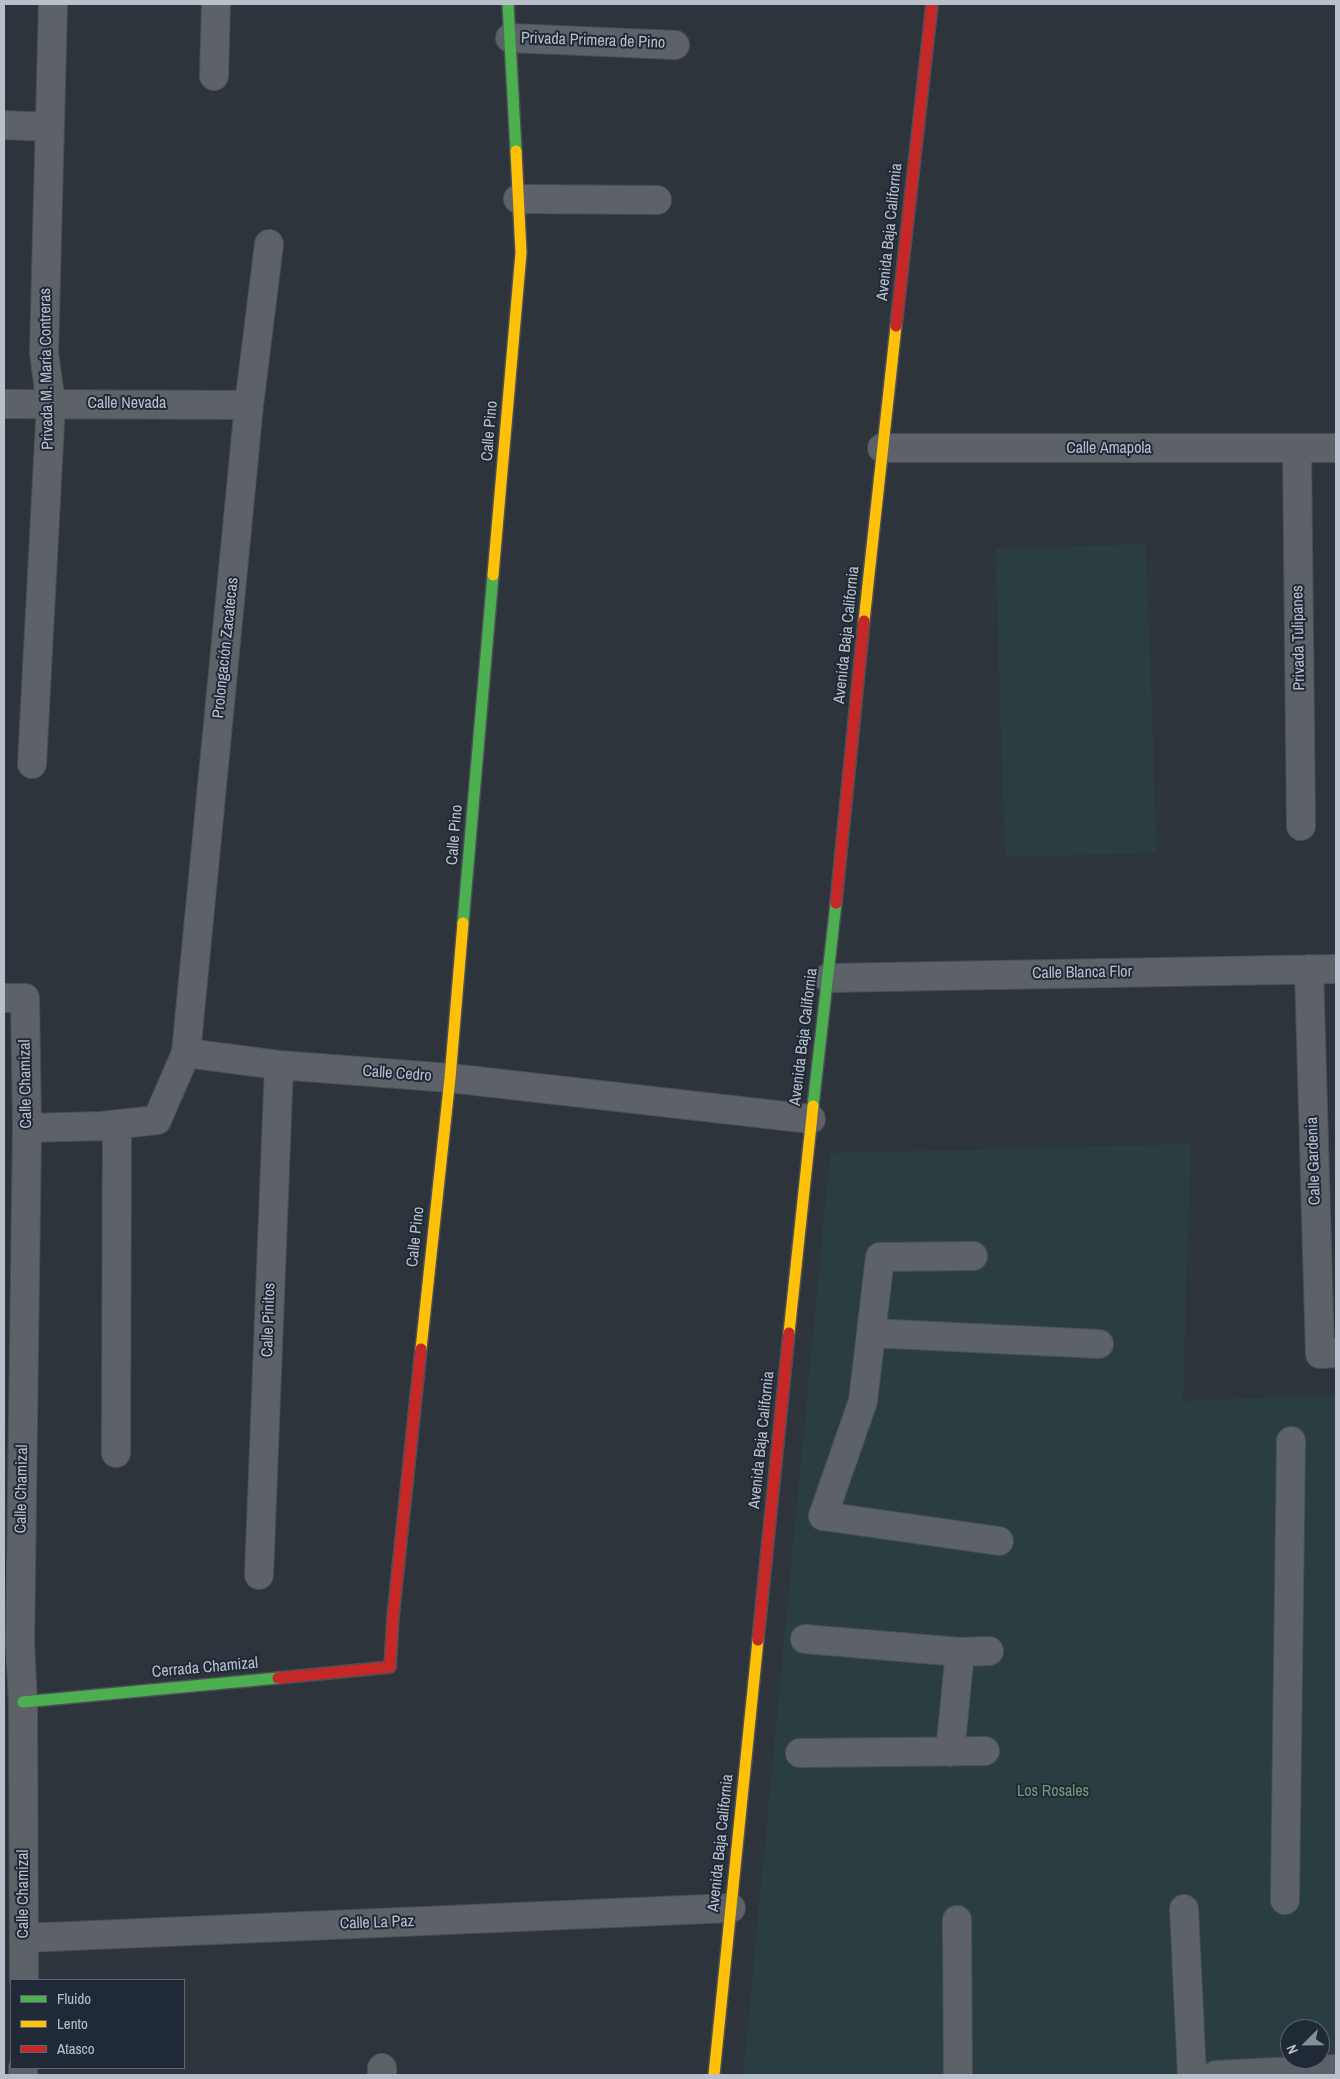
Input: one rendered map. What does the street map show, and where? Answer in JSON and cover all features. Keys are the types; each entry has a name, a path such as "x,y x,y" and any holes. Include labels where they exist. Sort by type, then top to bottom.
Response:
{"main road":[{"name":"Calle Pino","path":"390,1667 393,1617 450,1078 521,253 508,4"},
{"name":"Avenida Baja California","path":"714,2075 810,1119 828,978 882,448 932,4"},
{"name":"Cerrada Chamizal","path":"23,1702 390,1667"}],"street":[{"name":"Privada M. María Contreras","path":"32,764 51,404 44,353 53,4"},
{"path":"214,76 216,4"},
{"name":"Privada Primera de Pino","path":"510,38 675,45"},
{"path":"4,126 50,127"},
{"path":"518,199 657,200"},
{"name":"Prolongación Zacatecas","path":"186,1053 249,405 268,244"},
{"name":"Calle Nevada","path":"4,404 249,405"},
{"name":"Calle Amapola","path":"882,448 1297,450 1336,448"},
{"name":"Privada Tulipanes","path":"1297,450 1301,826"},
{"name":"Calle Blanca Flor","path":"828,978 1336,968"},
{"name":"Calle Gardenia","path":"1309,969 1328,1353"},
{"name":"Calle Chamizal","path":"14,998 27,1128 20,1643 23,1702 14,1847 24,1938 24,1979"},
{"path":"27,1128 117,1125 157,1120 186,1053"},
{"name":"Calle Cedro","path":"186,1053 278,1065 450,1078 810,1119"},
{"name":"Calle Pinitos","path":"259,1575 278,1065"},
{"path":"116,1453 117,1125"},
{"path":"973,1256 880,1257 864,1400 823,1516 999,1541"},
{"path":"871,1333 1099,1344"},
{"path":"1285,1900 1291,1441"},
{"path":"805,1639 960,1652 989,1651"},
{"path":"950,1752 960,1652"},
{"path":"800,1753 985,1751"},
{"name":"Calle La Paz","path":"24,1938 731,1908"},
{"path":"1184,1909 1192,2075"},
{"path":"957,1920 958,2075"},
{"path":"1216,2075 1336,2070"}],"green space":[{"path":"1146,544 1157,853 1005,857 995,549"},
{"name":"Los Rosales","path":"1191,1144 1183,1401 1336,1394 1336,2075 743,2075 830,1153"}],"traffic: fast":[{"path":"508,4 516,151"},
{"path":"463,923 493,575"},
{"path":"813,1106 836,903"},
{"path":"23,1702 278,1678"}],"traffic: slow":[{"path":"493,575 521,253 516,151"},
{"path":"864,621 896,326"},
{"path":"421,1349 450,1078 463,923"},
{"path":"789,1333 813,1106"},
{"path":"714,2075 758,1640"}],"traffic: jam":[{"path":"896,326 932,4"},
{"path":"836,903 864,621"},
{"path":"758,1640 789,1333"},
{"path":"278,1678 390,1667 393,1617 421,1349"}]}
